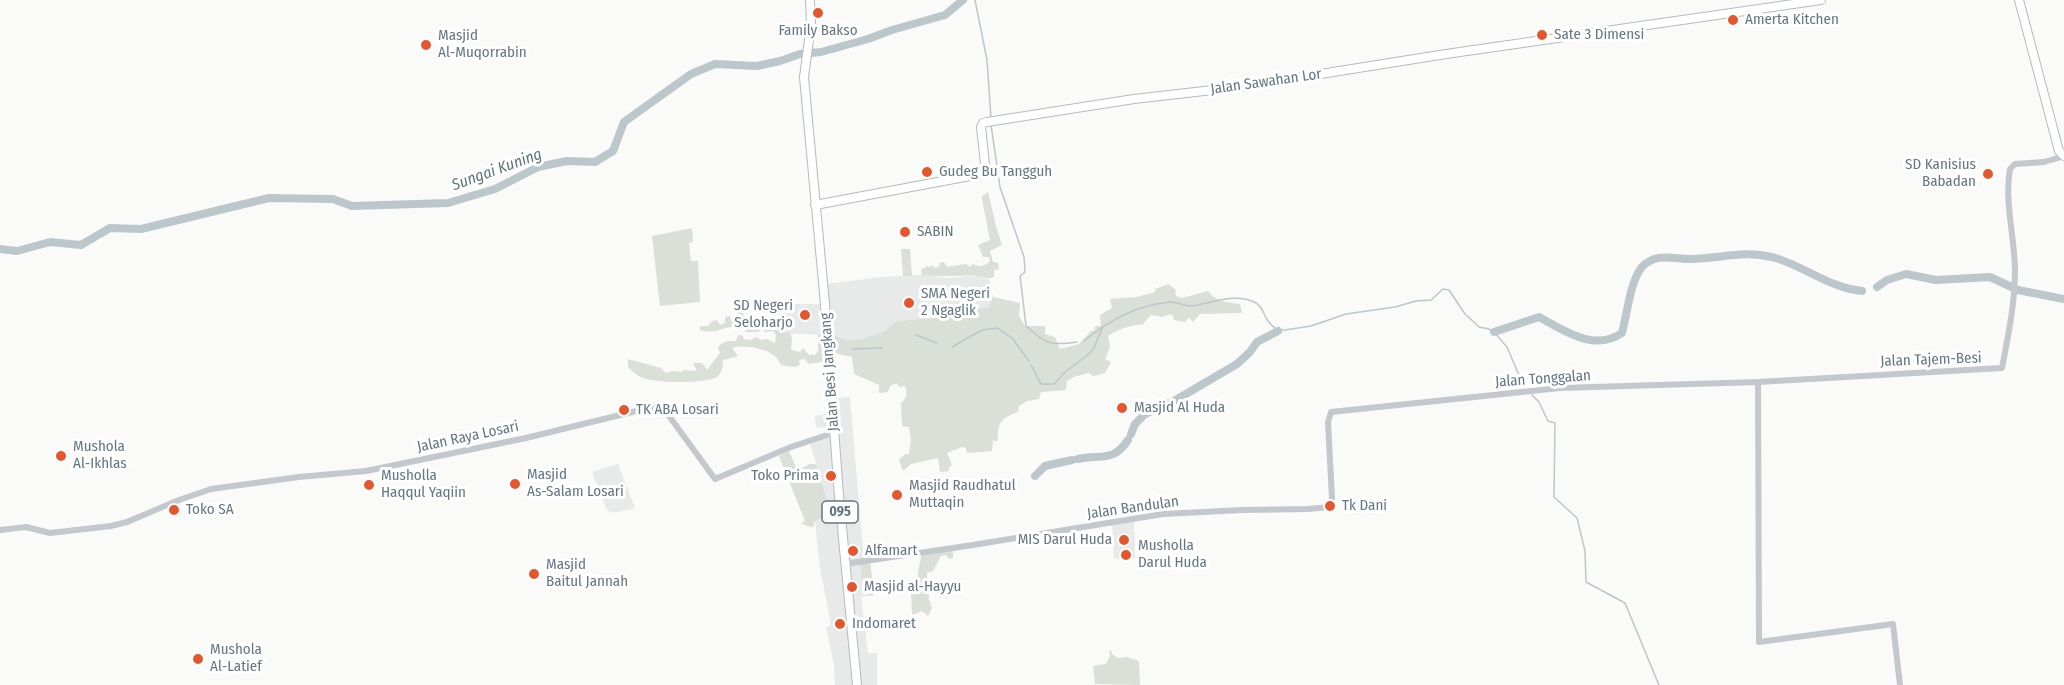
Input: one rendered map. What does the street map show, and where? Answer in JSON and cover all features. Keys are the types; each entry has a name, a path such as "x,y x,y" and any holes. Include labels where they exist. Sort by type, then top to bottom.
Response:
{"main road":[{"name":"Jalan Besi Jangkang","path":"810,0 811,25 804,77 825,304 833,433 857,685"},
{"path":"1767,4 1821,0"},
{"path":"2019,0 2061,156"},
{"name":"Jalan Sawahan Lor","path":"815,205 986,173 981,127 987,122 1134,99 1239,87 1767,4"}],"street":[{"name":"Jalan Tajem-Besi","path":"1758,382 2002,368 2014,295 2013,238 2008,192 2010,169 2015,164 2044,162 2061,156"},
{"name":"Jalan Tonggalan","path":"1331,412 1560,388 1758,382"},
{"path":"1758,382 1759,642 1893,624 1900,685"},
{"name":"Jalan Raya Losari","path":"0,530 26,527 50,533 111,526 127,522 211,489 375,469 526,438 662,405 715,479 791,447 833,433"},
{"name":"Jalan Bandulan","path":"845,564 1163,514 1233,510 1308,510 1330,507 1332,498 1328,420 1331,412"}],"shaded area":[{"path":"988,192 1002,245 990,251 993,262 998,263 999,269 994,270 994,277 922,275 921,269 932,265 935,268 940,266 939,263 944,262 947,267 966,264 971,267 972,264 982,266 990,261 989,257 983,257 978,245 990,240 982,199 982,196"},
{"path":"692,228 693,242 689,243 691,261 698,261 700,302 660,306 652,236"},
{"path":"901,249 910,249 912,276 903,276"},
{"name":"SMA Negeri 2 Ngaglik","path":"922,275 949,278 973,275 989,279 993,297 988,308 951,311 946,317 898,321 885,331 862,339 847,340 829,334 826,284 881,277"},
{"path":"1168,284 1175,289 1176,296 1182,298 1208,291 1218,299 1240,304 1242,313 1200,314 1193,322 1189,318 1185,322 1174,320 1172,314 1162,317 1151,315 1143,324 1112,333 1108,336 1110,347 1105,359 1111,362 1105,373 1094,376 1088,373 1074,377 1067,381 1066,390 1041,392 1039,399 1027,401 1019,406 1018,412 1001,422 998,441 993,439 992,451 967,453 966,448 962,447 947,453 952,465 949,471 940,472 938,458 911,464 903,471 899,460 905,454 909,454 911,439 909,427 902,426 901,403 906,395 905,386 899,387 897,383 890,386 888,392 879,393 879,385 854,374 852,357 830,352 828,361 809,364 804,359 799,360 800,365 794,367 781,365 775,356 764,350 736,347 732,348 738,356 723,360 722,369 717,377 692,382 650,380 639,376 628,367 628,359 661,368 666,373 683,370 697,371 693,363 702,363 707,370 720,353 719,346 726,342 736,341 738,335 743,336 744,339 750,340 756,337 775,343 776,335 773,331 765,332 762,329 758,332 746,332 742,326 713,331 700,330 700,326 708,326 712,321 717,320 720,325 725,323 725,317 730,316 731,321 738,320 738,311 743,311 744,319 751,323 772,321 773,325 777,323 783,326 783,332 790,333 792,338 791,350 800,352 803,348 809,355 815,355 818,351 818,334 829,334 847,340 862,339 885,331 897,321 946,317 951,311 988,308 993,297 1020,303 1019,316 1025,326 1045,326 1045,334 1055,337 1060,349 1079,344 1091,331 1095,330 1095,326 1101,326 1100,315 1112,308 1110,299 1137,297 1155,292 1155,289"},
{"name":"SD Negeri Seloharjo","path":"784,304 825,304 827,335 783,333"},
{"path":"850,397 864,561 864,591 869,591 870,596 861,597 868,653 877,653 877,685 835,685 834,664 826,628 831,625 820,568 815,521 820,518 828,503 809,440 833,433 833,426 816,428 815,416 832,413 831,399"},
{"path":"789,451 799,474 802,472 800,469 816,464 828,503 823,509 826,516 815,521 813,527 801,523 805,521 779,456"},
{"path":"618,464 635,508 613,513 607,510 592,472"},
{"name":"MIS Darul Huda","path":"1134,519 1135,558 1114,559 1112,522"},
{"path":"953,550 953,558 949,559 946,555 941,556 933,571 927,573 927,581 921,581 930,597 928,597 932,608 928,616 922,611 912,615 911,592 914,595 918,593 918,572 922,553"},
{"path":"870,560 874,595 870,596 869,591 863,591 860,561"},
{"path":"1111,650 1112,654 1118,658 1127,657 1139,661 1140,685 1095,684 1093,666 1106,664"}],"waterway":[{"name":"Sungai Kuning","path":"0,249 17,251 50,242 81,245 110,228 141,229 269,198 333,199 352,206 448,203 495,189 538,167 567,161 595,162 613,151 624,122 691,74 715,64 757,66 800,54 821,52 945,15 963,0"},
{"path":"975,0 987,60 991,118"},
{"path":"991,125 1000,187 1024,257 1025,272 1020,276 1026,326 1049,342 1060,344 1077,342"},
{"path":"1494,332 1539,317 1569,333 1590,340 1611,338 1622,333 1638,273 1647,262 1659,258 1701,259 1761,255 1794,265 1838,286 1862,291"},
{"path":"1877,287 1887,280 1906,274 1936,280 1990,277 2018,290 2064,299"},
{"path":"1084,341 1103,326 1135,310 1170,302 1193,306 1233,298 1249,300 1262,309 1268,321 1278,331 1311,326 1346,314 1431,300 1443,289 1449,290 1465,314 1479,327 1494,332 1507,347 1524,387"},
{"path":"1031,365 1041,384 1054,384 1065,372 1089,354 1103,326"},
{"path":"952,347 982,330 997,328 1012,338 1029,361"},
{"path":"1131,434 1135,424 1145,414 1174,401 1237,364 1257,342 1278,331"},
{"path":"916,335 937,343"},
{"path":"853,349 882,348"},
{"path":"1532,395 1539,402 1548,421 1555,423 1554,497 1577,518 1585,551 1586,582 1625,603 1659,685"},
{"path":"1078,459 1111,455 1128,440"},
{"path":"1035,476 1045,466 1072,460"}],"place":[{"name":"Family Bakso","path":"818,13"},
{"name":"Amerta Kitchen","path":"1733,20"},
{"name":"Sate 3 Dimensi","path":"1542,35"},
{"name":"Masjid Al-Muqorrabin","path":"426,45"},
{"name":"Gudeg Bu Tangguh","path":"927,172"},
{"name":"SD Kanisius Babadan","path":"1988,174"},
{"name":"SABIN","path":"905,232"},
{"name":"SMA Negeri 2 Ngaglik","path":"909,303"},
{"name":"SD Negeri Seloharjo","path":"805,315"},
{"name":"Masjid Al Huda","path":"1122,408"},
{"name":"TK ABA Losari","path":"624,410"},
{"name":"Mushola Al-Ikhlas","path":"61,456"},
{"name":"Toko Prima","path":"831,476"},
{"name":"Masjid As-Salam Losari","path":"515,484"},
{"name":"Musholla Haqqul Yaqiin","path":"369,485"},
{"name":"Masjid Raudhatul Muttaqin","path":"897,495"},
{"name":"Tk Dani","path":"1330,506"},
{"name":"Toko SA","path":"174,510"},
{"name":"MIS Darul Huda","path":"1124,540"},
{"name":"Alfamart","path":"853,551"},
{"name":"Musholla Darul Huda","path":"1126,555"},
{"name":"Masjid Baitul Jannah","path":"534,574"},
{"name":"Masjid al-Hayyu","path":"852,587"},
{"name":"Indomaret","path":"840,624"},
{"name":"Mushola Al-Latief","path":"198,659"}]}
